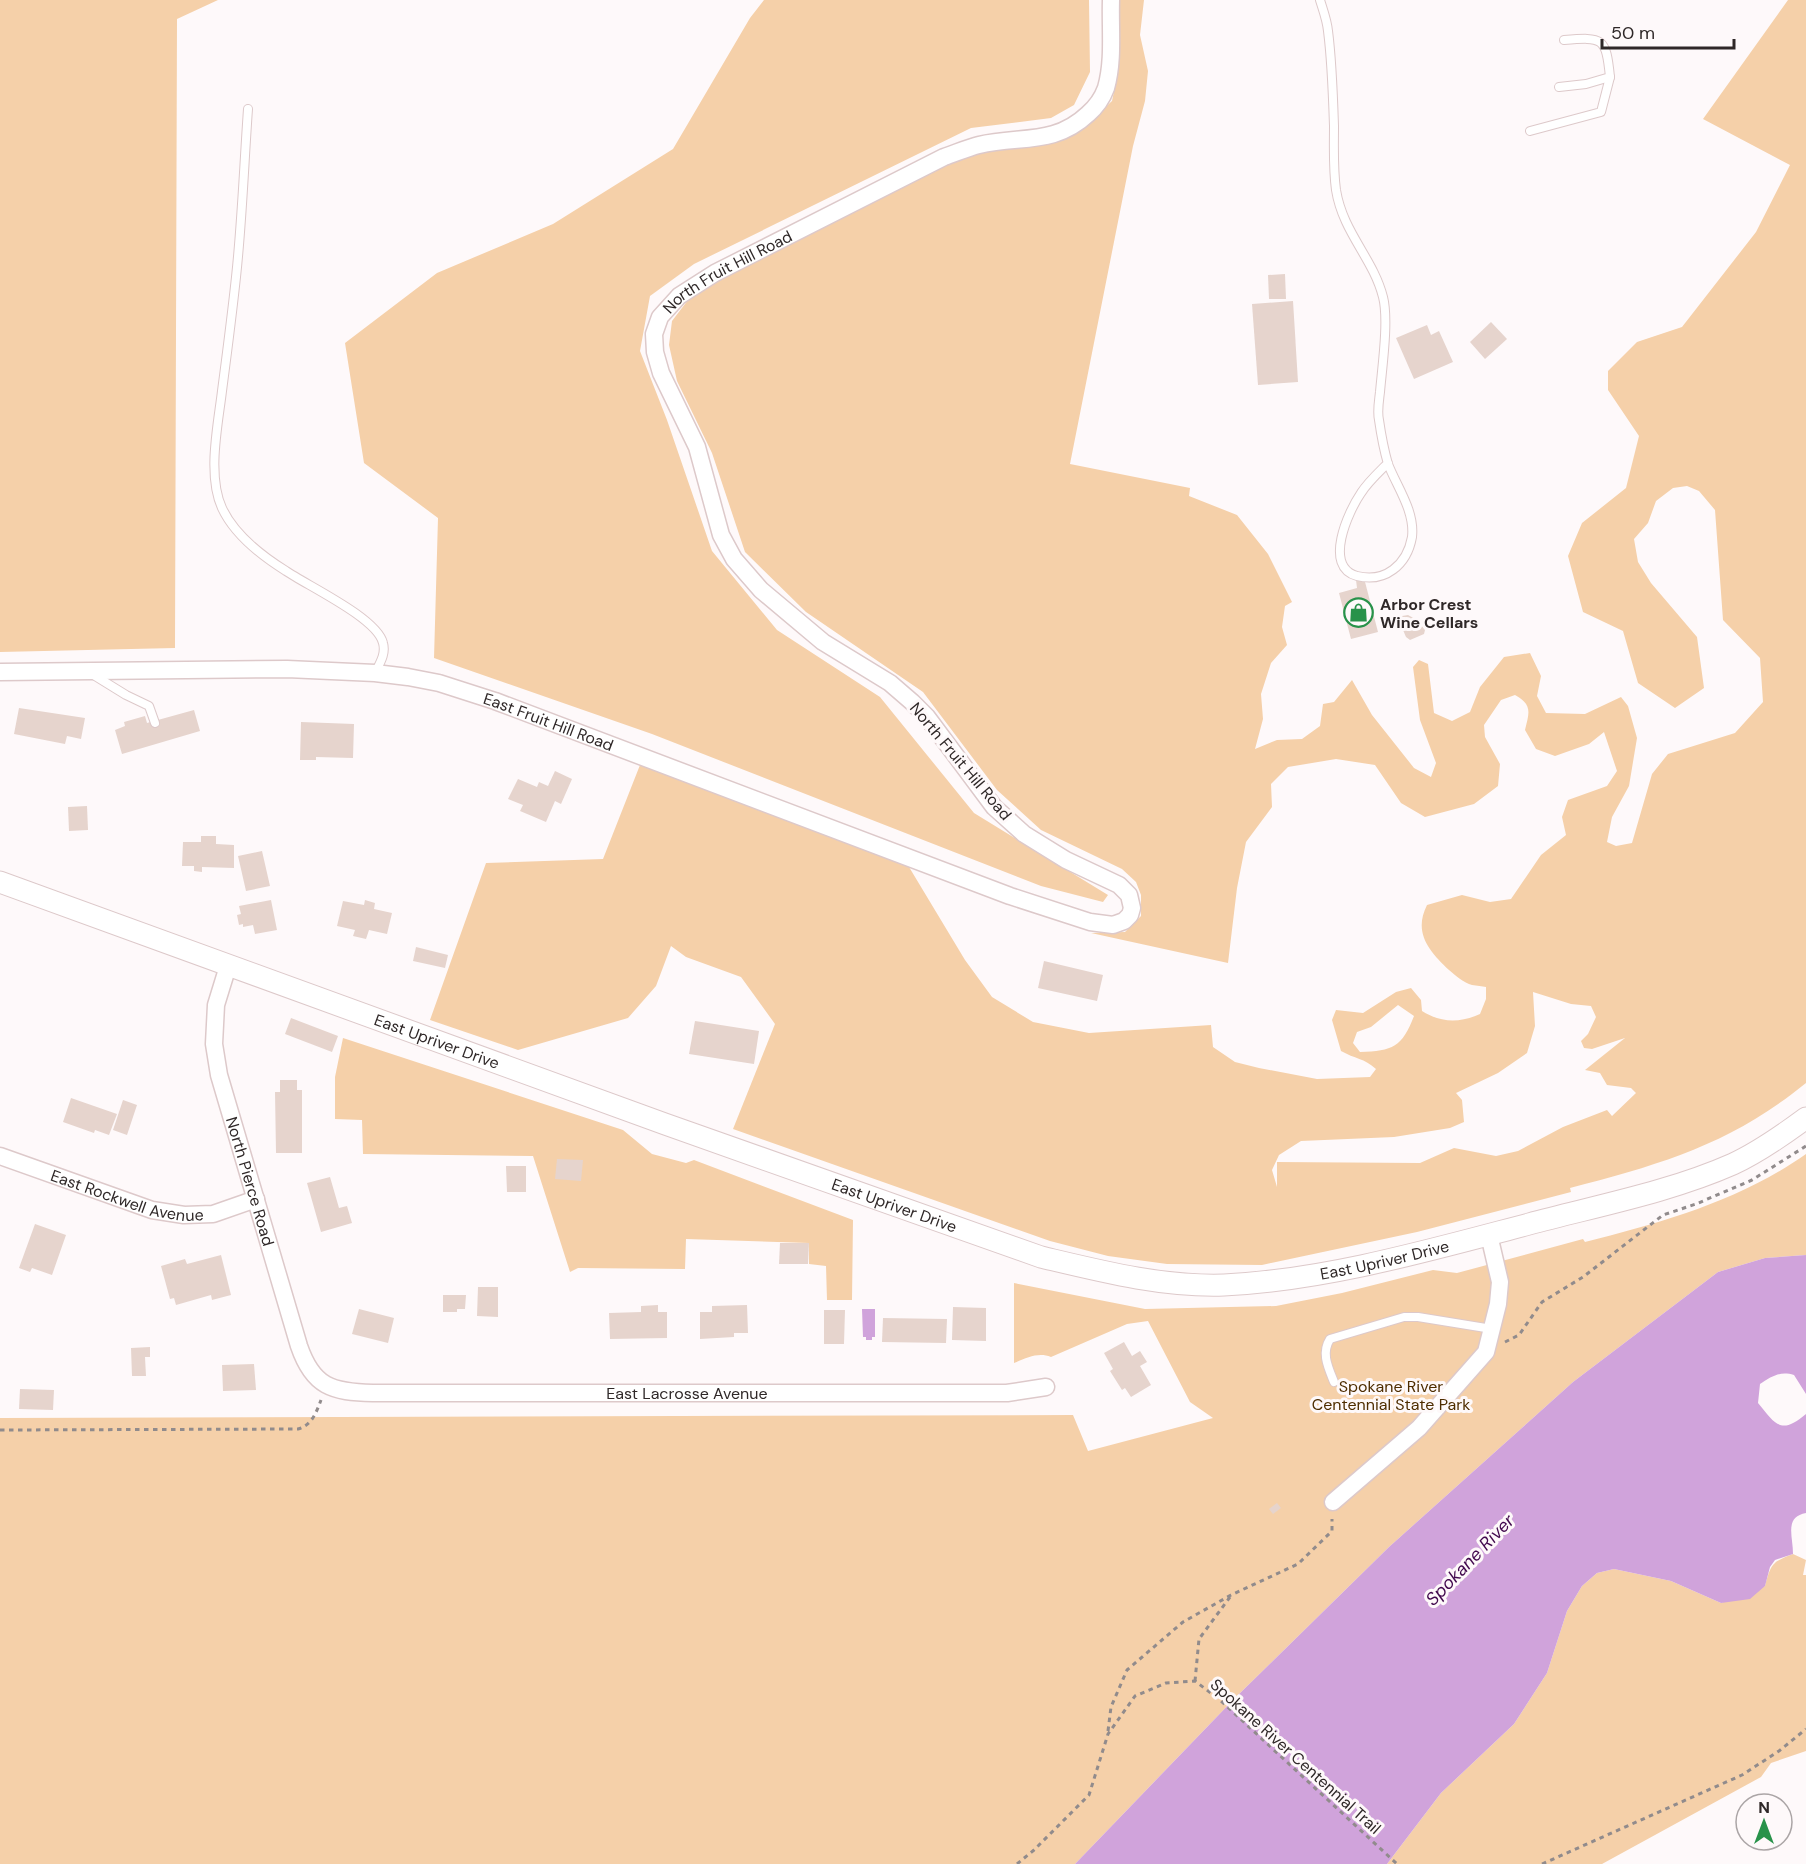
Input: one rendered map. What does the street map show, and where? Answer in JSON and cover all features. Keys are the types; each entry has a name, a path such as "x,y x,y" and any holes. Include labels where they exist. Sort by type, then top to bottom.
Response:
{"street":[{"name":"North Fruit Hill Road","path":"1072,916 1090,922 1113,925 1124,921 1130,915 1132,901 1119,885 1066,860 1024,834 994,807 927,717 912,702 890,683 823,642 761,590 734,559 721,535 697,447 661,373 655,352 654,334 660,317 672,303 715,273 944,157 980,145 1035,139 1061,133 1078,123 1097,106 1106,88 1110,60 1111,0"},
{"name":"East Fruit Hill Road","path":"0,672 287,669 375,673 440,683 495,701 1010,896 1072,916"},
{"name":"East Upriver Drive","path":"0,882 665,1124 1041,1257 1100,1271 1165,1282 1221,1285 1286,1280 1405,1256 1489,1235 1686,1182 1772,1143 1806,1118"},
{"name":"North Pierce Road","path":"228,966 216,1005 214,1044 219,1075 302,1354 311,1372 327,1386"},
{"name":"East Rockwell Avenue","path":"0,1156 152,1210 173,1214 213,1214 256,1199"},
{"path":"1333,1502 1419,1428 1486,1352 1498,1304 1500,1282 1489,1235"},
{"name":"East Lacrosse Avenue","path":"327,1386 336,1390 359,1392 481,1393 1007,1393 1046,1387"}],"lane":[{"path":"1320,0 1328,29 1336,191 1346,224 1377,277 1384,301 1378,417 1388,463 1409,512 1413,530 1404,558 1392,572 1374,578 1357,576 1347,572 1342,566 1339,549 1359,495 1388,463"},
{"path":"1530,131 1601,112 1610,77 1607,50 1601,42 1589,39 1564,40"},
{"path":"1559,87 1586,84 1610,77"},
{"path":"248,109 236,275 215,454 221,506 229,521 244,538 283,570 367,620 379,634 383,644 383,656 375,673"},
{"path":"89,672 149,706 155,723"},
{"path":"1334,1382 1325,1359 1326,1345 1330,1339 1404,1317 1418,1317 1492,1329"}],"path":[{"path":"1486,1352 1519,1335 1542,1302 1583,1277 1664,1215 1752,1180 1806,1146"},
{"path":"0,1430 297,1429 312,1420 327,1386"},
{"path":"1108,1734 1111,1707 1127,1670 1183,1622 1232,1595 1298,1564 1332,1531 1333,1502"},
{"path":"1195,1681 1199,1639 1232,1595"},
{"name":"Spokane River Centennial Trail","path":"1017,1864 1089,1795 1108,1734 1135,1696 1166,1683 1195,1681 1220,1700 1397,1864"},
{"path":"1542,1864 1742,1775 1779,1751 1806,1729"}],"green space":[{"path":"0,0 218,0 177,19 175,648 0,652"},
{"path":"764,0 1089,0 1090,72 1074,105 1051,118 971,128 694,264 650,296 640,351 667,420 712,551 777,630 880,697 974,813 1108,895 1103,902 1041,886 652,734 434,658 438,518 364,463 345,343 437,273 553,224 673,149 750,18"},
{"path":"1120,0 1144,0 1140,35 1148,71 1145,101 1133,146 1070,464 1190,488 1189,496 1237,515 1268,554 1292,602 1285,606 1282,627 1287,645 1271,663 1261,694 1263,719 1255,749 1277,740 1302,739 1320,726 1323,704 1334,702 1352,680 1372,715 1414,768 1431,777 1436,763 1420,720 1413,667 1419,660 1428,664 1434,713 1452,721 1470,712 1480,687 1504,657 1530,653 1541,676 1537,696 1546,713 1585,714 1621,697 1628,706 1637,738 1629,786 1612,817 1607,842 1616,846 1632,843 1652,774 1668,754 1735,733 1763,702 1760,658 1723,620 1715,510 1699,491 1687,486 1673,488 1656,501 1648,523 1634,539 1638,562 1651,583 1697,637 1704,688 1675,708 1638,683 1623,631 1583,612 1568,556 1582,523 1626,488 1639,436 1608,390 1608,371 1637,342 1682,327 1756,232 1790,165 1703,119 1788,0 1806,0 1806,1083 1750,1122 1694,1149 1635,1170 1570,1188 1571,1192 1417,1232 1262,1265 1167,1264 1108,1256 1050,1241 733,1129 775,1024 741,977 686,957 671,946 656,986 628,1018 518,1050 430,1020 486,863 603,859 640,765 906,862 965,960 992,997 1033,1022 1089,1033 1211,1025 1213,1047 1235,1062 1317,1079 1370,1077 1376,1069 1341,1051 1332,1020 1336,1010 1363,1013 1396,992 1411,988 1421,1000 1422,1011 1436,1018 1458,1020 1480,1014 1486,999 1486,987 1463,981 1435,956 1425,941 1422,924 1427,905 1462,895 1490,902 1511,899 1541,855 1566,835 1562,817 1568,800 1607,786 1617,771 1604,732 1589,744 1555,756 1536,749 1525,730 1528,710 1525,702 1515,695 1501,700 1484,725 1485,737 1500,764 1498,786 1474,804 1425,817 1401,803 1375,765 1336,759 1288,767 1271,784 1272,807 1246,842 1237,888 1228,963 1091,933 1125,932 1141,916 1141,895 1136,882 1122,869 1041,830 997,790 923,692 806,612 745,552 712,453 677,381 669,345 672,321 688,300 729,275 950,162 982,150 1082,129 1112,101 1119,68","holes":["1533,992 1571,1004 1591,1006 1596,1017 1588,1034 1581,1041 1584,1048 1592,1049 1625,1038 1585,1070 1600,1073 1607,1085 1631,1088 1636,1093 1612,1116 1607,1110 1563,1127 1518,1151 1496,1156 1454,1148 1420,1163 1277,1162 1277,1187 1272,1170 1279,1155 1301,1141 1394,1137 1450,1128 1464,1122 1462,1100 1456,1093 1498,1073 1527,1053 1535,1026","1398,1005 1414,1016 1405,1035 1395,1045 1388,1048 1360,1052 1353,1043 1357,1032 1371,1027"]},
{"path":"343,1038 623,1130 652,1154 686,1163 694,1160 853,1220 852,1300 827,1300 826,1266 809,1264 809,1243 686,1239 685,1269 578,1268 570,1272 533,1156 363,1154 362,1120 335,1119 335,1077"},
{"name":"Spokane River Centennial State Park","path":"1806,1154 1806,1255 1765,1258 1718,1272 1573,1382 1389,1547 1235,1698 1075,1864 0,1864 0,1418 1073,1415 1088,1451 1213,1418 1190,1402 1148,1321 1127,1324 1051,1357 1037,1355 1014,1363 1014,1283 1145,1309 1276,1306 1342,1293 1433,1270 1457,1273 1672,1218 1754,1185"},
{"path":"1793,1554 1806,1560 1803,1575 1806,1575 1806,1751 1771,1763 1761,1777 1602,1864 1387,1864 1441,1793 1514,1724 1547,1673 1567,1611 1582,1586 1597,1573 1614,1569 1671,1581 1721,1603 1765,1586 1773,1565"}],"water":[{"name":"Spokane River","path":"1806,1255 1806,1394 1794,1375 1780,1374 1760,1384 1758,1403 1779,1425 1790,1424 1806,1414 1806,1513 1799,1515 1792,1523 1793,1554 1775,1560 1770,1567 1765,1586 1750,1599 1721,1603 1671,1581 1614,1569 1597,1573 1582,1586 1567,1611 1547,1673 1514,1724 1441,1793 1387,1864 1075,1864 1235,1698 1389,1547 1573,1382 1718,1272 1765,1258"},
{"path":"862,1309 875,1309 875,1337 872,1337 872,1340 866,1340 866,1337 863,1337"}],"building":[{"path":"1285,274 1286,299 1269,299 1268,275"},
{"path":"1293,301 1298,382 1258,385 1252,304"},
{"path":"1491,322 1507,339 1485,359 1470,342"},
{"path":"1427,325 1431,335 1439,331 1453,362 1414,379 1396,338"},
{"name":"Arbor Crest Wine Cellars","path":"1364,578 1378,632 1351,639 1339,593 1357,588 1356,580"},
{"path":"1408,615 1417,620 1425,630 1424,634 1410,640 1406,637 1400,623 1402,616"},
{"path":"19,708 85,718 81,739 67,736 65,744 14,734"},
{"path":"194,710 200,731 122,754 115,730 125,726 124,722 145,716 147,723"},
{"path":"301,722 354,724 353,758 316,757 316,760 300,760"},
{"path":"555,771 572,779 561,804 555,801 546,822 520,811 523,805 508,799 518,779 537,787 539,782 548,786"},
{"path":"87,806 88,830 69,831 68,807"},
{"path":"201,836 216,836 216,844 234,845 234,868 202,867 202,872 194,871 194,866 182,866 183,842 201,842"},
{"path":"262,851 270,886 246,891 238,856"},
{"path":"271,900 277,930 255,934 253,925 243,927 243,924 239,925 237,915 241,914 239,906"},
{"path":"365,900 375,903 374,909 392,913 387,934 369,930 366,939 353,936 355,930 337,926 343,901 364,905"},
{"path":"416,947 448,955 445,968 413,961"},
{"path":"1044,961 1103,975 1097,1001 1038,988"},
{"path":"291,1018 338,1036 332,1052 285,1034"},
{"path":"695,1021 759,1031 754,1064 689,1054"},
{"path":"280,1080 297,1080 297,1090 302,1090 302,1153 276,1153 275,1092 280,1092"},
{"path":"71,1098 117,1114 109,1135 95,1130 94,1133 63,1122"},
{"path":"123,1100 137,1105 127,1135 113,1130"},
{"path":"557,1159 583,1160 581,1181 555,1179"},
{"path":"506,1166 526,1166 526,1192 507,1192"},
{"path":"330,1177 339,1208 347,1206 352,1223 321,1232 307,1183"},
{"path":"35,1224 66,1235 52,1275 32,1268 30,1272 19,1268"},
{"path":"780,1243 809,1243 808,1264 779,1264"},
{"path":"221,1255 231,1295 212,1300 211,1295 176,1305 174,1298 170,1299 161,1266 185,1259 187,1264"},
{"path":"478,1287 498,1287 498,1317 477,1316"},
{"path":"443,1295 466,1295 465,1309 457,1309 457,1312 443,1312"},
{"path":"658,1305 658,1312 667,1312 667,1338 610,1339 609,1313 641,1312 641,1306"},
{"path":"747,1305 748,1333 734,1333 734,1337 700,1339 700,1312 712,1312 712,1306"},
{"path":"953,1307 986,1308 986,1341 952,1340"},
{"path":"359,1309 394,1318 388,1343 352,1334"},
{"path":"824,1310 845,1310 844,1344 824,1344"},
{"path":"883,1318 947,1319 946,1343 882,1342"},
{"path":"1124,1342 1132,1356 1140,1351 1147,1362 1140,1366 1151,1385 1131,1397 1125,1388 1122,1390 1110,1371 1113,1369 1104,1353"},
{"path":"150,1347 150,1357 145,1357 146,1376 132,1376 131,1348"},
{"path":"254,1364 256,1390 223,1391 222,1365"},
{"path":"20,1389 54,1390 53,1410 19,1409"},
{"path":"1277,1503 1281,1508 1273,1514 1269,1509"}],"place":[{"name":"Arbor Crest Wine Cellars","path":"1359,613"}]}
